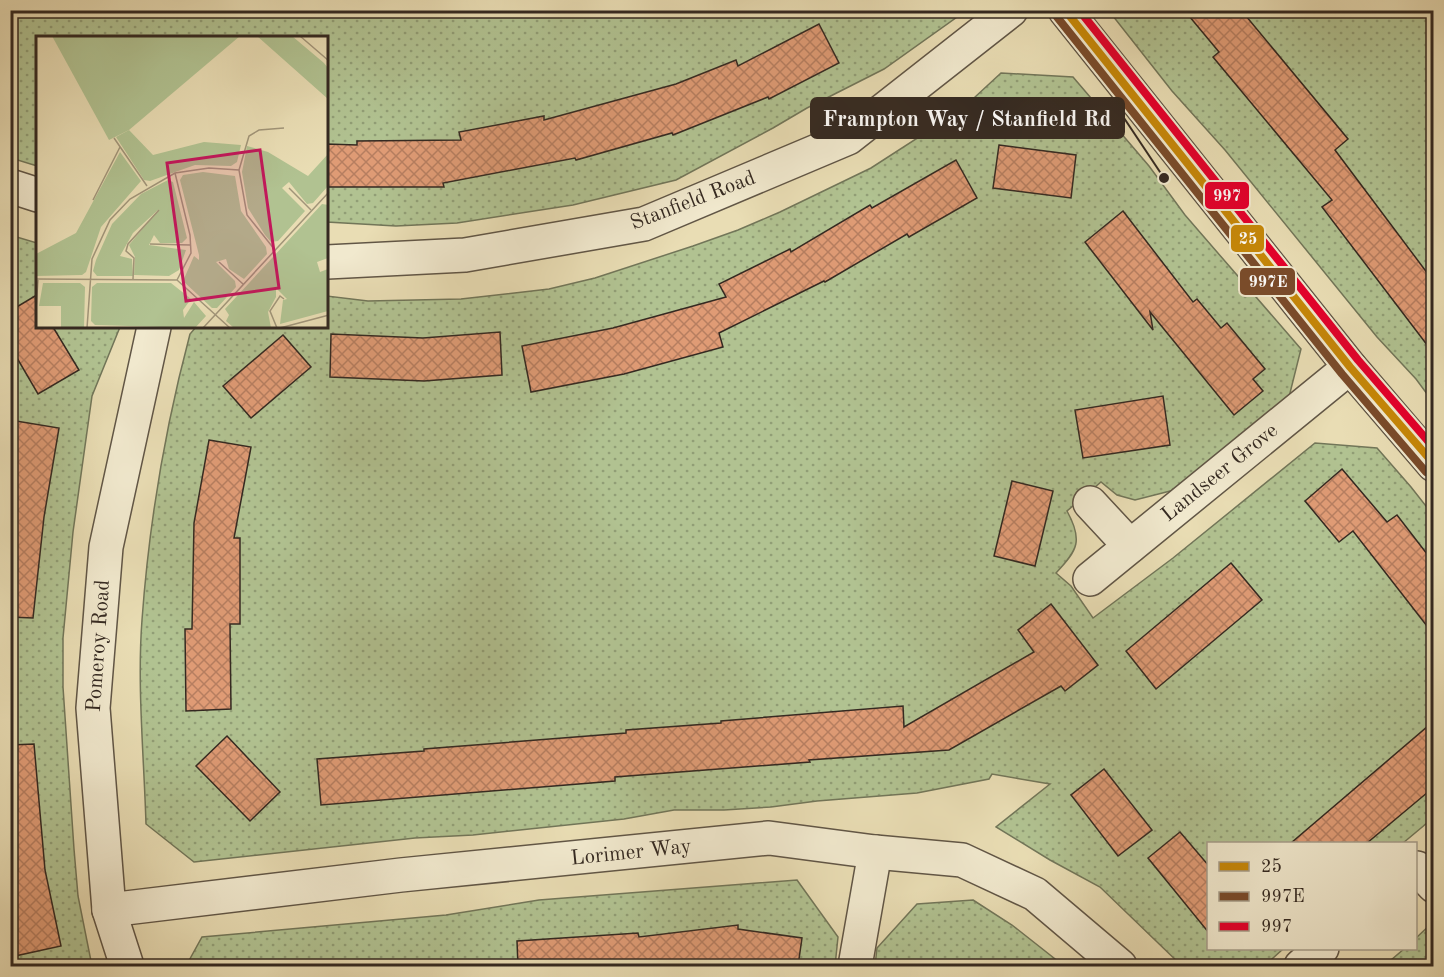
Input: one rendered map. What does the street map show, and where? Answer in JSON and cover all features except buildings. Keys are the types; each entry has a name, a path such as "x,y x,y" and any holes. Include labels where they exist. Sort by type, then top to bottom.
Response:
{"street":[{"name":"Stanfield Road","path":"328,262 465,255 644,224 848,138 1011,10"},
{"path":"1065,10 1350,366 1434,465"},
{"path":"10,186 36,194"},
{"name":"Pomeroy Road","path":"126,966 109,910 93,708 106,547 154,328"},
{"name":"Landseer Grove","path":"1090,579 1350,366"},
{"path":"1090,503 1130,546"},
{"name":"Lorimer Way","path":"109,910 401,875 769,838 875,852 962,860 1035,894 1120,966"},
{"path":"855,966 875,852"},
{"path":"1301,966 1320,950"}],"green space":[{"path":"11,11 958,11 957,17 884,69 807,108 676,180 573,205 457,223 396,226 328,222 328,36 36,36 36,166 11,158"},
{"path":"1109,11 1433,11 1433,402 1416,379 1377,337 1225,150 1172,91"},
{"path":"1001,73 1073,77 1149,166 1185,215 1301,349 1286,409 1178,489 1135,500 1117,495 1101,482 1067,511 1075,530 1076,544 1069,558 1056,573 1071,586 1093,618 1173,558 1315,443 1377,448 1433,515 1433,818 1404,842 1207,842 1207,950 1282,950 1264,966 1182,966 1100,887 996,827 1050,784 992,774 989,779 917,793 771,807 674,810 624,819 473,835 415,838 194,862 146,824 140,670 145,584 166,440 190,334 195,328 328,328 328,296 368,301 461,299 549,289 595,278 738,230 780,212 871,168 961,110"},
{"path":"10,235 36,243 36,328 120,328 92,396 73,532 63,638 63,687 78,896 92,966 11,966"},
{"path":"797,880 838,937 835,966 186,966 202,937 446,915 539,900"},
{"path":"973,900 1012,925 1064,966 875,966 877,948 917,904"},
{"path":"1433,922 1433,966 1384,966 1403,950 1417,950 1417,937"}],"transit line":[{"name":"25","path":"1065,10 1350,367 1434,464"},
{"name":"997","path":"1079,10 1358,360 1434,448"},
{"name":"997E","path":"1057,17 1342,374 1426,472"}],"place":[{"name":"Frampton Way / Stanfield Rd","path":"1164,178"}]}
